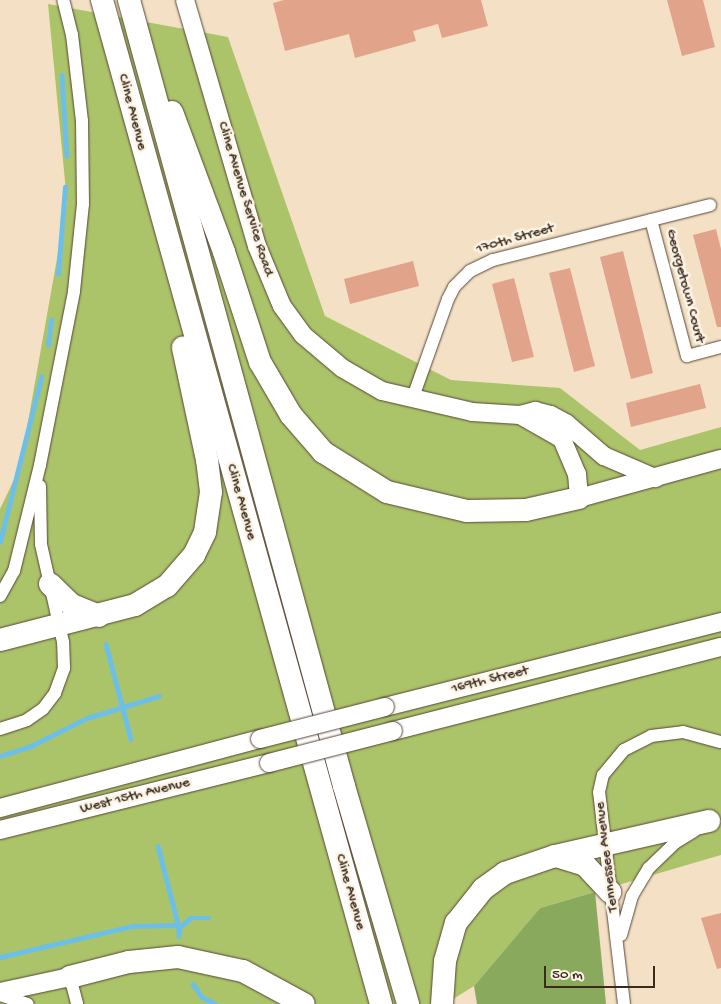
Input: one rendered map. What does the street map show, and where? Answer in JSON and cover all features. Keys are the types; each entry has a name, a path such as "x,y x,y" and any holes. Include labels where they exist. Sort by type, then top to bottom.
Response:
{"highway":[{"name":"Cline Avenue","path":"102,0 381,1004"},
{"name":"Cline Avenue","path":"129,0 344,786 408,1004"},
{"path":"135,24 191,159 260,362 290,415 322,452 386,492 467,511 526,510 579,498"},
{"path":"0,640 99,616 135,605 167,586 194,555 205,532 210,505 207,460 129,102"},
{"path":"50,584 72,605 99,616"},
{"path":"442,1004 445,960 456,923 469,904 505,873 555,856 715,820"},
{"path":"555,856 585,865 610,892"},
{"path":"70,977 129,962 178,957 243,971 304,1004"}],"main road":[{"name":"Cline Avenue Service Road","path":"185,0 258,246 282,306 303,335 342,368 382,391 412,400 472,412 520,416 536,411 551,415 567,424 604,456 655,478"},
{"name":"Cline Avenue Service Road","path":"520,416 562,439 577,474 579,498"},
{"path":"579,498 721,460"},
{"name":"169th Street","path":"260,739 721,622"},
{"name":"169th Street","path":"269,763 721,647"},
{"name":"West 15th Avenue","path":"0,808 260,739"},
{"name":"West 15th Avenue","path":"0,830 269,763"},
{"path":"0,994 70,977"}],"street":[{"path":"0,596 14,571 40,465 74,291 83,204 79,86 63,0"},
{"name":"170th Street","path":"412,400 448,299 454,287 470,271 493,260 710,205"},
{"name":"Georgetown Court","path":"651,220 687,356 721,347"},
{"path":"0,729 27,720 43,709 55,693 64,668 60,626 41,544 40,465"},
{"name":"Tennessee Avenue","path":"624,1004 599,792 603,775 624,750 637,741 668,732 684,732 721,742"},
{"name":"Tennessee Avenue","path":"619,955 623,920 632,896 648,868 676,842 715,820"},
{"path":"70,977 77,1004"},
{"path":"0,994 28,1004"}],"green space":[{"path":"48,4 228,37 325,316 451,380 560,388 640,450 721,427 721,855 540,908 474,986 445,1004 0,1004 0,509 20,467 67,202"},
{"path":"595,892 606,1004 477,1004 474,986 540,908"}],"building":[{"path":"284,0 481,0 488,26 442,38 438,24 413,31 416,41 355,58 349,34 285,51 273,3"},
{"path":"667,0 703,0 715,47 682,56"},
{"path":"716,229 721,249 721,327 717,327 693,235"},
{"path":"623,251 653,373 631,379 600,257"},
{"path":"413,261 419,286 350,304 344,279"},
{"path":"570,268 595,366 574,372 549,273"},
{"path":"514,278 534,357 512,362 492,284"},
{"path":"700,384 706,408 631,427 626,403"},
{"path":"721,913 721,968 717,969 701,918"}],"waterway":[{"path":"62,75 67,156"},
{"path":"58,274 65,187"},
{"path":"48,345 51,320"},
{"path":"0,542 41,377"},
{"path":"106,644 131,739"},
{"path":"0,756 33,745 87,718 159,696"},
{"path":"158,846 179,928"},
{"path":"179,928 190,918 209,918"},
{"path":"0,957 132,926 174,925 179,928 179,936"},
{"path":"193,984 202,997 215,1004"}]}
